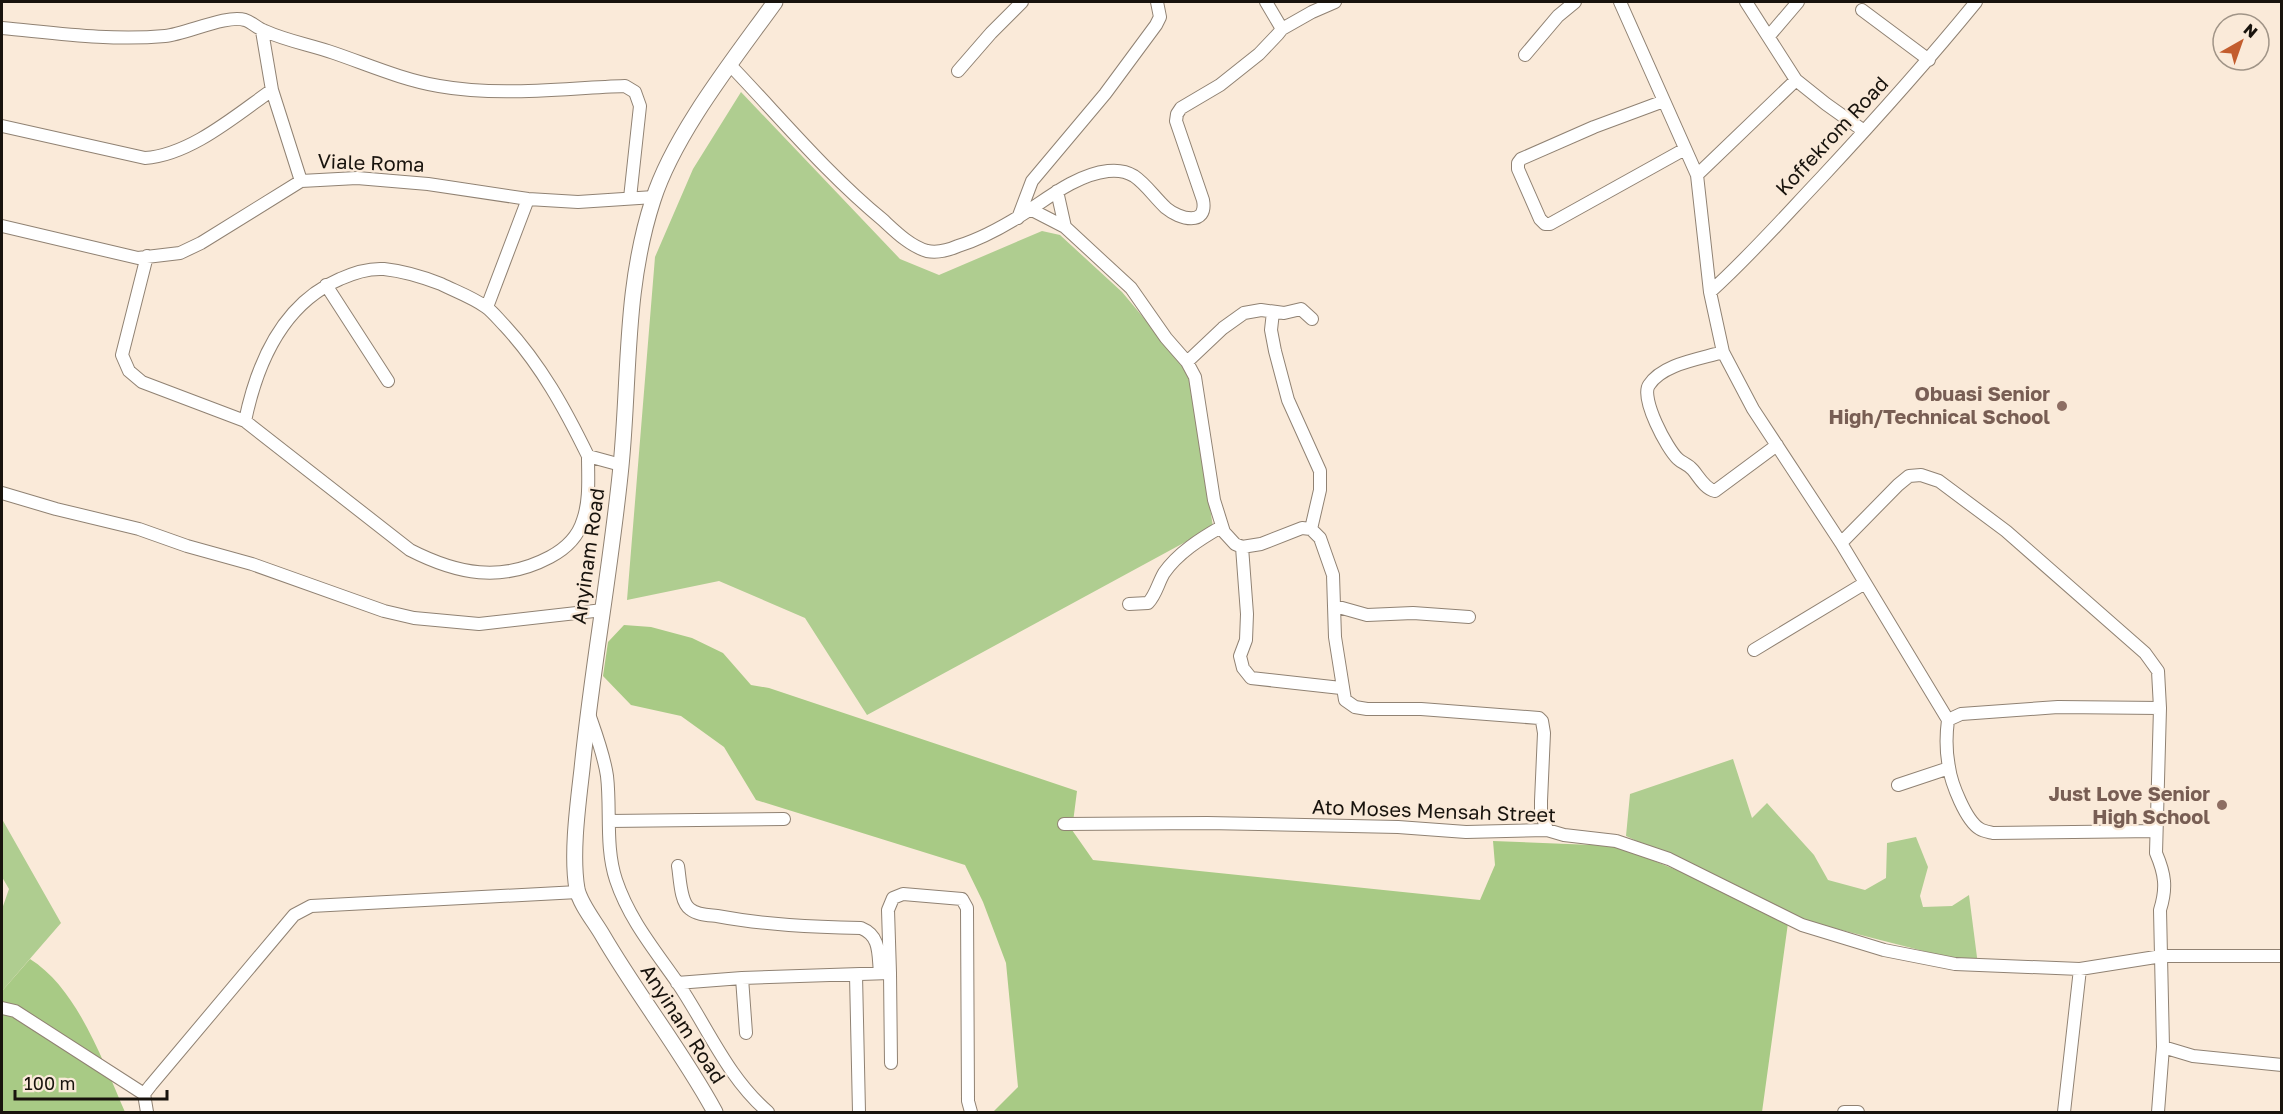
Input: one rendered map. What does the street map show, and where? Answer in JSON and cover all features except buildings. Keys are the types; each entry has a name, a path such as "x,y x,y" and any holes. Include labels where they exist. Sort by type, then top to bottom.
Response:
{"street":[{"name":"Anyinam Road","path":"715,1113 704,1091 625,975 578,892 577,836 588,709 621,465 635,267 654,197 673,156 730,65 775,2"},
{"path":"958,71 1022,2"},
{"path":"1018,218 1032,181 1105,94 1156,25 1160,16 1156,2"},
{"path":"1266,2 1282,29"},
{"path":"730,65 866,206 914,245 930,252 946,250 989,234 1018,218 1057,191 1099,173 1123,172 1136,178 1168,210 1189,219 1198,217 1204,208 1203,200 1176,121 1178,112 1184,106 1220,86 1243,68 1282,29 1335,2"},
{"path":"1525,55 1551,23 1575,2"},
{"path":"1620,2 1697,176 1710,292 1723,352 1754,409 1841,543 1948,720 1946,734 1949,768 1959,797 1971,821 1980,830 1993,833 2156,831"},
{"path":"1746,2 1796,80 1826,105 1864,131"},
{"path":"1768,36 1798,2"},
{"name":"Koffekrom Road","path":"1710,292 1741,263 1864,131 1929,60 1976,2"},
{"path":"1862,10 1929,60"},
{"path":"2,28 88,37 131,38 168,36 232,19 245,20 262,31 397,76 438,86 507,91 625,86 631,88 638,97 640,106 630,198"},
{"path":"262,31 272,90 301,181"},
{"path":"1697,176 1796,80"},
{"path":"2,126 145,158 160,157 174,153 215,129 272,90"},
{"path":"1664,101 1594,127 1521,159 1518,166 1540,219 1545,224 1550,224 1685,149"},
{"name":"Viale Roma","path":"2,225 138,258 180,253 301,181 357,178 429,184 528,199 578,201 654,197"},
{"path":"1057,191 1065,227"},
{"path":"487,307 528,199"},
{"path":"1030,209 1065,227 1131,288 1166,338 1187,362 1195,377 1214,500 1221,527 1235,544 1242,547 1261,544 1295,529 1311,529 1320,537 1333,575 1335,637 1341,688 1345,700 1355,707 1421,709 1539,718 1542,721 1544,733 1541,812 1547,830"},
{"path":"147,256 122,355 129,371 142,382 245,421 410,550 436,563 464,571 488,574 514,571 536,565 556,554 571,542 583,522 588,499 588,456 563,406 538,366 487,307 422,276 382,269 355,272 326,285 299,306 279,330 259,370 251,391 245,421"},
{"path":"326,285 388,381"},
{"path":"1187,362 1217,332 1239,316 1254,311 1288,313 1301,309 1312,319"},
{"path":"1273,312 1272,334 1288,400 1320,471 1320,490 1311,529"},
{"path":"1723,352 1664,372 1650,382 1646,390 1649,408 1673,453 1679,461 1691,467 1710,490 1715,491 1778,445"},
{"path":"588,456 621,465"},
{"path":"1841,543 1898,484 1909,476 1921,475 1940,481 2006,531 2145,653 2158,671 2160,708 2156,853 2165,884 2165,894 2160,910 2163,1047 2158,1113"},
{"path":"2,493 139,529 187,546 252,564 384,611 414,618 479,624 603,610"},
{"path":"1130,604 1148,603 1172,564 1191,546 1221,527"},
{"path":"1242,547 1247,614 1246,640 1240,656 1246,674 1251,678 1341,688"},
{"path":"1754,650 1865,583"},
{"path":"1335,606 1367,615 1413,613 1469,617"},
{"path":"1948,720 1961,714 2058,707 2160,708"},
{"path":"588,709 605,765 611,860 632,918 677,982 732,1072 768,1113"},
{"path":"1898,785 1949,768"},
{"path":"609,821 784,819"},
{"name":"Ato Moses Mensah Street","path":"1064,824 1207,823 1398,827 1466,832 1547,830 1564,835 1616,841 1669,859 1802,925 1884,950 1955,964 2080,969 2162,956 2282,956"},
{"path":"678,866 685,903 689,909 742,921 861,928 870,931 876,939 885,973"},
{"path":"144,1094 294,915 311,906 578,892"},
{"path":"891,1063 885,973 888,910 893,898 903,894 957,897 965,902 967,908 968,1101 971,1113"},
{"path":"2064,1113 2080,969"},
{"path":"677,982 885,973"},
{"path":"856,975 860,1113"},
{"path":"742,978 746,1033"},
{"path":"2,1008 15,1011 144,1094 147,1113"},
{"path":"2163,1047 2193,1056 2282,1065"},
{"path":"1844,1113 1858,1113"}],"green space":[{"path":"741,92 900,259 939,275 1042,231 1060,235 1122,292 1189,372 1213,527 867,715 805,618 719,581 627,600 655,257 693,169"},
{"path":"624,625 651,627 692,638 723,653 751,685 769,688 1077,791 1072,830 1093,860 1480,900 1495,865 1493,841 1618,846 1691,876 1788,923 1762,1112 993,1112 1018,1087 1006,963 983,902 965,865 756,800 724,747 681,716 631,705 603,676 608,642"},
{"path":"1733,759 1752,818 1767,803 1814,855 1828,880 1865,890 1886,878 1887,843 1916,837 1928,867 1920,896 1923,907 1952,906 1969,895 1978,965 1806,921 1626,836 1630,794"},
{"path":"2,819 61,923 2,991 2,909 9,889 2,877"},
{"path":"30,959 47,972 75,1007 98,1050 125,1112 2,1112 2,991"}],"place":[{"name":"Obuasi Senior High/Technical School","path":"2062,406"},
{"name":"Just Love Senior High School","path":"2222,805"}]}
